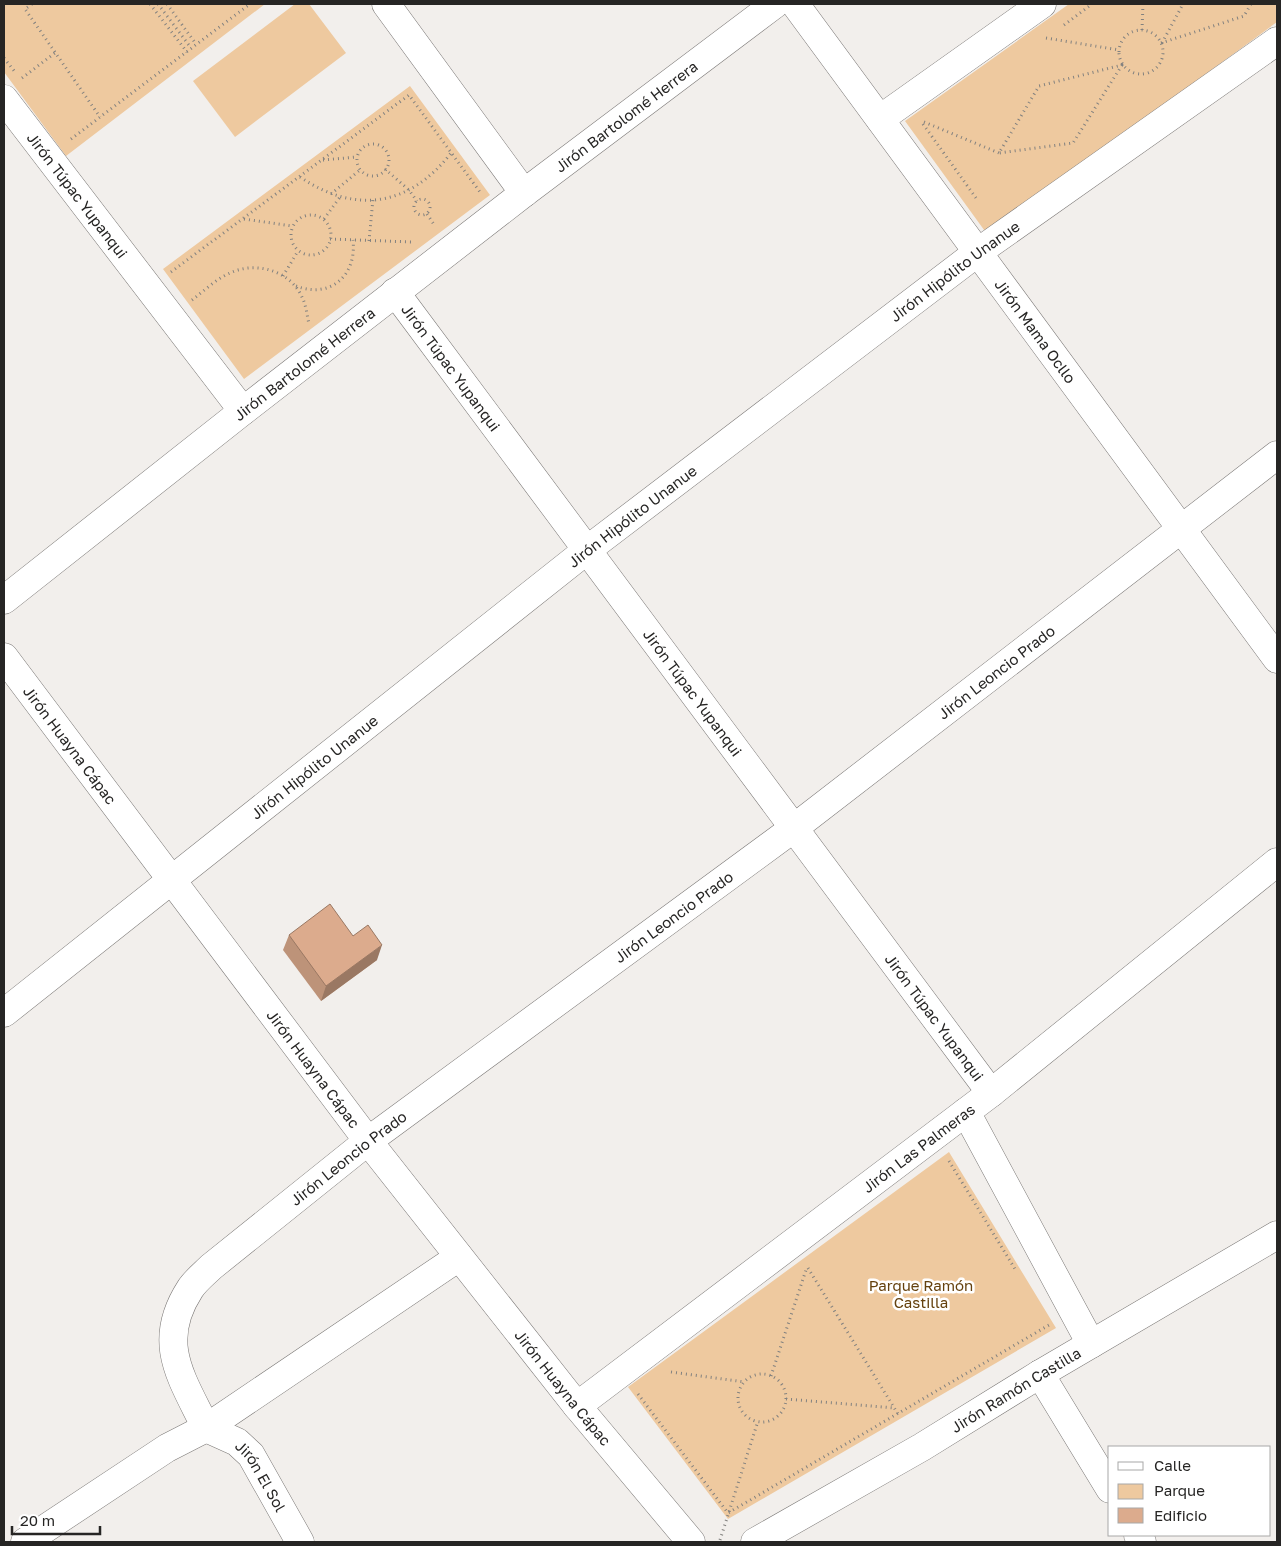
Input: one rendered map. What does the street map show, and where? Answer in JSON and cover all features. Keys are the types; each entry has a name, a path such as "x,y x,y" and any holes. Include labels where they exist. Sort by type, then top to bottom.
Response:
{"street":[{"path":"386,4 524,193"},
{"name":"Jirón Bartolomé Herrera","path":"4,600 242,411 524,193 775,4"},
{"name":"Jirón Mama Ocllo","path":"795,4 1277,659"},
{"path":"880,120 1042,4"},
{"name":"Jirón Hipólito Unanue","path":"4,1013 587,550 978,252 1277,41"},
{"name":"Jirón Túpac Yupanqui","path":"4,99 242,411"},
{"name":"Jirón Túpac Yupanqui","path":"396,292 991,1092"},
{"name":"Jirón Leoncio Prado","path":"206,1428 176,1366 172,1336 178,1313 190,1288 211,1267 368,1141 794,828 1277,455"},
{"name":"Jirón Huayna Cápac","path":"4,657 368,1141 577,1406 691,1542"},
{"name":"Jirón Las Palmeras","path":"577,1406 966,1112 1277,862"},
{"path":"966,1112 1092,1344"},
{"name":"Jirón Ramón Castilla","path":"755,1542 922,1447 1040,1374 1277,1235"},
{"path":"25,1542 167,1448 206,1428 459,1257"},
{"path":"1040,1374 1108,1486"},
{"name":"Jirón El Sol","path":"206,1428 237,1442 251,1455 300,1542"}],"path":[{"path":"32,4 25,9 100,116"},
{"path":"150,4 187,52"},
{"path":"158,4 191,48"},
{"path":"167,4 196,44"},
{"path":"67,141 250,4"},
{"path":"1061,26 1092,4"},
{"path":"1142,30 1143,4"},
{"path":"1161,43 1183,4"},
{"path":"1161,43 1244,16 1251,4"},
{"path":"1142,30 1152,33 1161,43 1163,50 1160,64 1149,73 1142,75 1134,74 1122,65 1119,50 1125,36 1131,32 1142,30"},
{"path":"1054,32 1046,38 1119,50"},
{"path":"4,58 20,80 55,53"},
{"path":"921,120 999,153 1073,143 1122,65"},
{"path":"999,153 1039,86 1122,65"},
{"path":"176,279 172,272 409,95 482,195"},
{"path":"921,120 929,115"},
{"path":"921,120 979,202"},
{"path":"370,144 386,150 388,166 385,169 383,173 375,176 367,176 360,170 357,158 363,148 370,144"},
{"path":"300,177 314,187 340,197 366,200 384,199 422,183 438,170 452,153"},
{"path":"322,160 357,158"},
{"path":"385,169 409,190 417,201"},
{"path":"331,194 360,170"},
{"path":"324,219 340,197"},
{"path":"420,199 426,199 430,202 431,208 429,213 426,214 419,216 415,212 414,207 420,199"},
{"path":"369,240 373,200"},
{"path":"426,214 436,229"},
{"path":"306,215 315,215 324,219 329,226 330,239 324,251 316,255 306,256 298,251 292,244 290,236 292,226 298,219 306,215"},
{"path":"244,219 292,226"},
{"path":"330,239 418,242 410,248"},
{"path":"294,286 314,290 324,289 342,279 352,261 354,251 353,240"},
{"path":"283,276 298,251"},
{"path":"192,300 228,273 241,268 256,267 270,270 283,276 294,286 302,297 308,324"},
{"path":"186,293 197,308"},
{"path":"301,329 316,318"},
{"path":"940,1165 948,1159 1019,1275"},
{"path":"771,1376 806,1266 898,1414"},
{"path":"728,1513 1049,1325 1044,1317"},
{"path":"668,1372 745,1382"},
{"path":"759,1374 771,1376 781,1383 785,1391 786,1399 781,1413 769,1421 758,1421 747,1417 739,1404 740,1389 751,1377 759,1374"},
{"path":"633,1388 728,1513"},
{"path":"786,1399 895,1408"},
{"path":"719,1542 758,1421"}],"green space":[{"path":"4,4 265,4 66,156 4,72"},
{"path":"295,4 309,4 346,53 235,137 193,81"},
{"path":"1069,4 1277,4 1277,22 987,234 905,121"},
{"path":"410,86 490,195 244,379 163,269"},
{"name":"Parque Ramón Castilla","path":"949,1152 1056,1328 728,1519 628,1387"}],"building":[{"path":"330,904 353,936 368,925 382,945 326,986 289,935"}]}
